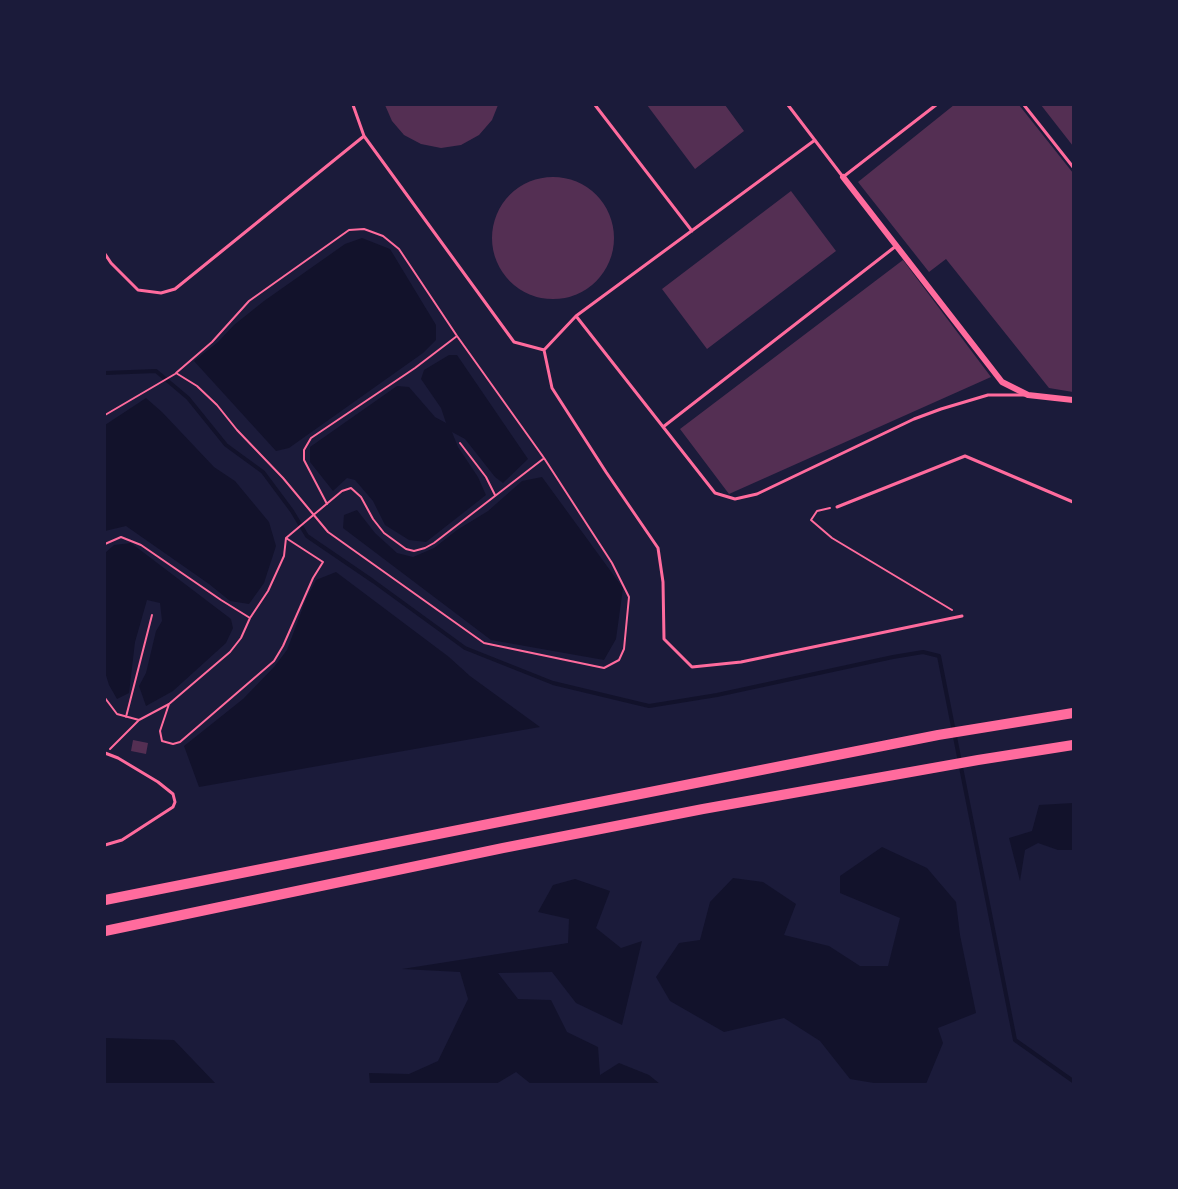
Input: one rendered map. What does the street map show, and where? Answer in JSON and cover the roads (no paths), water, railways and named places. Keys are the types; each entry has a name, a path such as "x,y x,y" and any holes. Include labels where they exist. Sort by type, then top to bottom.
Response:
{"highway":[{"path":"105,900 938,735 1073,713"},
{"path":"105,932 524,844 942,766 1073,745"}],"street":[{"path":"843,177 1002,382 1028,395 1073,400"}],"lane":[{"path":"353,105 364,136 514,342 544,350"},
{"path":"595,105 692,231"},
{"path":"788,105 843,177 936,105"},
{"path":"1024,105 1073,167"},
{"path":"105,254 138,290 161,293 175,289 364,136"},
{"path":"544,350 576,316 815,140"},
{"path":"663,427 897,246"},
{"path":"576,316 715,493 735,499 757,494 914,419 941,409 988,395 1028,395"},
{"path":"544,350 552,388 658,548 663,582 664,639 692,667 741,662 962,616"},
{"path":"837,507 965,456 1073,502"},
{"path":"105,753 118,758 158,782 173,794 175,802 172,807 122,840 105,845"}],"waterway":[{"path":"105,373 156,371 188,398 226,445 263,472 292,511 307,536 465,648 553,683 649,706 717,695 893,657 923,652 939,656 1015,1040 1073,1081"}]}
